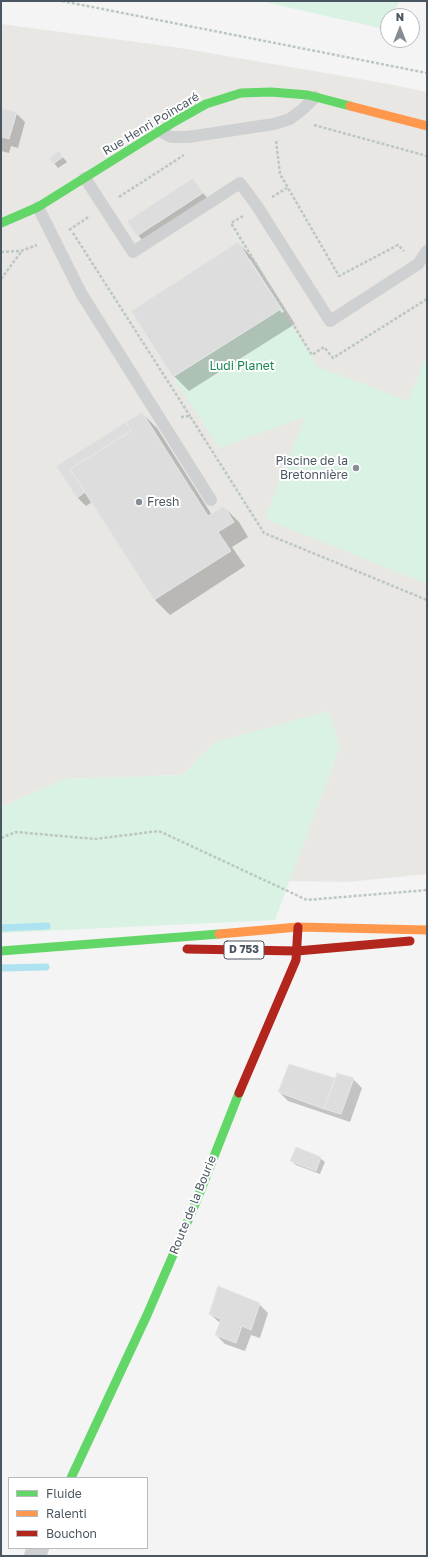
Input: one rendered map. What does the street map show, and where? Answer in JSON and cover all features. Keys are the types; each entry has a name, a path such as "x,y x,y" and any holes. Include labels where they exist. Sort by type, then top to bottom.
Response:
{"street":[{"name":"Rue Henri Poincaré","path":"1,223 38,207 206,104 242,93 271,92 315,97 427,126"},
{"name":"D 753","path":"1,951 298,927 427,930"},
{"name":"Route de la Bourie","path":"71,1477 147,1315 196,1202 230,1114 296,960 298,927"},
{"name":"D 753","path":"179,949 297,951 421,940"},
{"name":"D 753","path":"60,947 147,949"}],"lane":[{"path":"160,131 171,136 188,137 274,124 290,119 315,97"},
{"path":"85,178 133,252 240,183 257,206 330,321 418,264 427,251"},
{"path":"38,207 81,293 212,500"}],"path":[{"path":"62,1 427,73"},
{"path":"314,124 427,156"},
{"path":"276,135 280,174 339,276 398,244 418,264"},
{"path":"1,252 21,251 54,238 71,229 186,154"},
{"path":"71,229 264,533 427,600"},
{"path":"1,279 21,251"},
{"path":"158,415 174,418 190,416"},
{"path":"1,838 16,832 95,839 159,831 307,900 427,890"}],"shaded area":[{"path":"1,24 174,47 389,84 427,92 427,874 347,882 289,881 340,746 215,742 183,775 65,779 1,807"}],"green space":[{"path":"260,1 400,1 396,8 380,8 380,28"},
{"name":"Ludi Planet","path":"281,309 318,367 408,401 427,354 427,584 265,519 305,417 219,448 131,311"},
{"path":"328,711 340,746 275,920 1,933 1,807 65,779 183,775 215,742"}],"building":[{"path":"1,108 17,112 9,139 2,137 1,141"},
{"path":"59,151 63,157 53,164 49,158"},
{"path":"193,178 203,193 137,236 127,221"},
{"path":"238,242 281,309 173,377 131,311"},
{"path":"142,412 208,516 224,506 234,522 218,532 231,551 154,600 70,469 131,431 126,422"},
{"path":"126,422 131,431 70,469 85,492 77,498 56,466"},
{"path":"289,1064 335,1078 324,1109 278,1092"},
{"path":"337,1073 354,1078 341,1114 324,1109"},
{"path":"296,1147 321,1157 316,1171 290,1161"},
{"path":"218,1286 260,1303 251,1330 242,1326 236,1343 215,1335 221,1319 209,1314"}],"waterway":[{"path":"1,928 47,926"},
{"path":"1,968 46,967"}],"traffic: fast":[{"path":"1,223 38,207 174,122 206,104 241,93 271,92 308,95 350,106"},
{"path":"1,951 219,934"},
{"path":"71,1477 147,1315 196,1202 239,1093"}],"traffic: slow":[{"path":"350,106 427,126"},
{"path":"219,934 298,927 427,930"}],"traffic: jam":[{"path":"239,1093 296,960 298,927"},
{"path":"187,949 297,951 410,941"}],"place":[{"name":"Piscine de la Bretonnière","path":"356,468"},
{"name":"Fresh","path":"139,502"}]}
